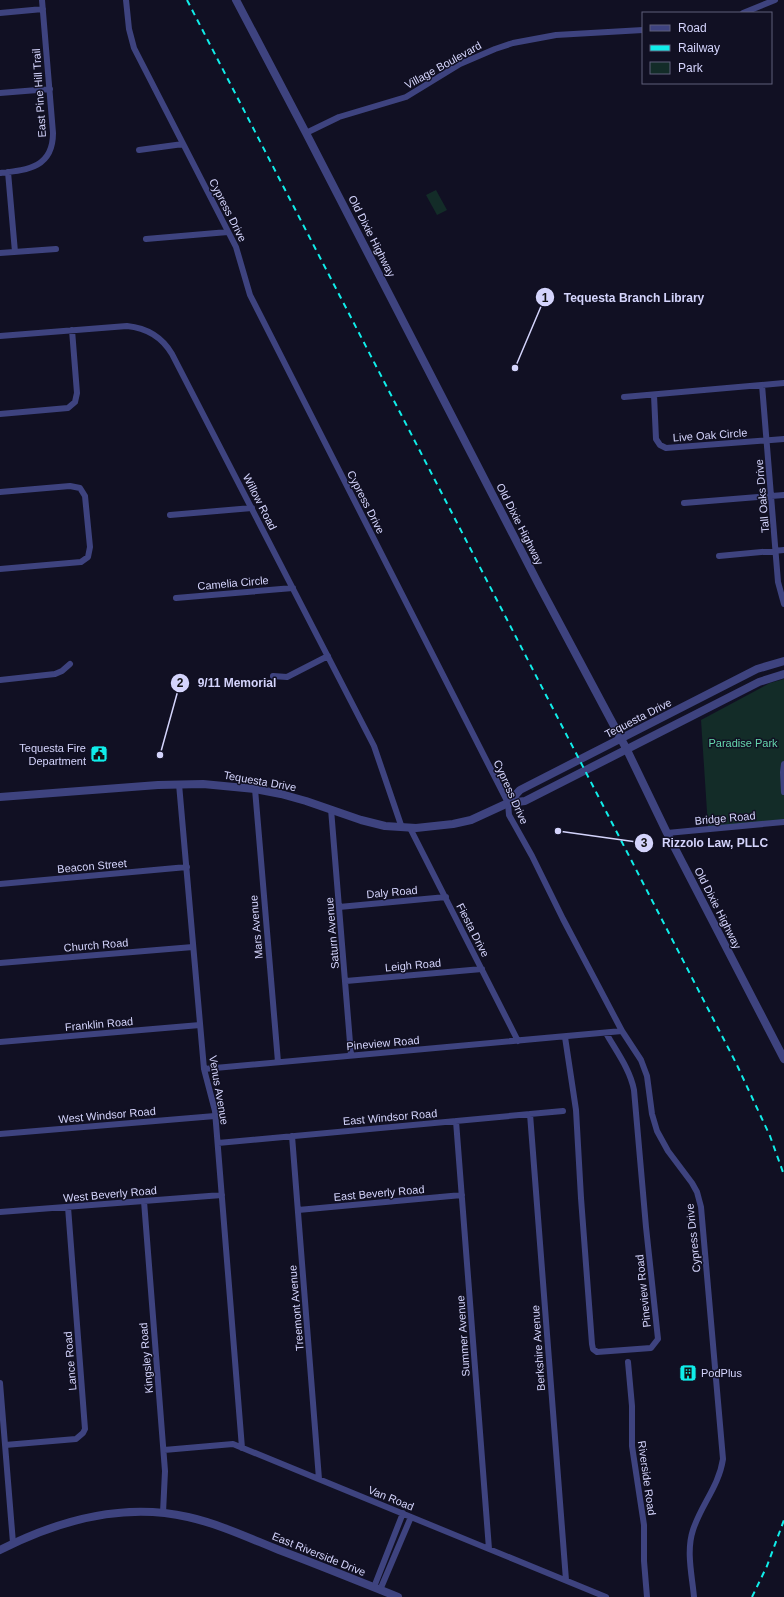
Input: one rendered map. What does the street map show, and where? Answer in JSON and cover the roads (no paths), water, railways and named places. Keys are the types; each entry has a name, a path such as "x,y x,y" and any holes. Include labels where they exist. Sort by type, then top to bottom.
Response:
{"street":[{"name":"East Pine Hill Trail","path":"0,173 30,169 42,162 50,151 53,138 42,0"},
{"name":"Cypress Drive","path":"126,0 129,28 134,48 228,232 241,260 250,295 508,803 509,815 621,1029 644,1065 650,1088 654,1120 661,1140 697,1192 701,1207 723,1460 719,1478 695,1526 691,1539 690,1549 694,1597"},
{"name":"Old Dixie Highway","path":"236,0 535,578 627,750 667,833 784,1059"},
{"path":"745,12 775,0"},
{"path":"0,12 43,9"},
{"name":"Village Boulevard","path":"306,133 339,117 406,97 466,61 512,43 556,35 642,30"},
{"path":"0,93 50,89"},
{"path":"139,150 183,144"},
{"path":"8,172 15,252"},
{"path":"146,239 228,232"},
{"path":"0,253 56,248"},
{"name":"Willow Road","path":"0,336 133,327 149,331 162,341 172,354 374,746 406,828"},
{"path":"0,414 68,408 75,402 77,393 72,330"},
{"path":"624,397 784,383"},
{"name":"Tall Oaks Drive","path":"762,385 777,551 778,582 784,604"},
{"name":"Live Oak Circle","path":"654,395 656,439 660,445 666,448 784,439"},
{"path":"0,492 70,486 80,488 86,496 90,547 88,556 81,562 0,570"},
{"path":"684,503 784,495"},
{"path":"170,515 252,508"},
{"path":"720,556 784,550"},
{"name":"Camelia Circle","path":"176,598 293,588"},
{"path":"273,676 287,677 328,656"},
{"name":"Tequesta Drive","path":"508,803 520,790 757,669 784,661"},
{"path":"0,680 55,674 62,671 70,664"},
{"name":"Tequesta Drive","path":"0,797 179,784 216,785 255,789 281,794 373,823 406,828 435,827 471,820 508,803 525,801 759,682 784,674"},
{"path":"784,764 784,792"},
{"name":"Venus Avenue","path":"179,784 204,1069 213,1101 218,1143 242,1448"},
{"name":"Mars Avenue","path":"255,789 278,1062"},
{"name":"Saturn Avenue","path":"331,809 351,1056"},
{"name":"Bridge Road","path":"667,833 784,822"},
{"name":"Fiesta Drive","path":"406,828 446,898 518,1041"},
{"name":"Beacon Street","path":"0,884 186,867"},
{"name":"Daly Road","path":"340,907 446,898"},
{"name":"Church Road","path":"0,963 193,947"},
{"name":"Leigh Road","path":"346,981 482,969"},
{"name":"Franklin Road","path":"0,1042 200,1025"},
{"name":"Pineview Road","path":"204,1069 565,1037 606,1033 621,1029"},
{"name":"Pineview Road","path":"565,1037 576,1110 581,1198 593,1349 597,1352 651,1348 658,1338 633,1081 606,1033"},
{"name":"East Windsor Road","path":"218,1143 563,1111"},
{"name":"Berkshire Avenue","path":"530,1114 566,1580"},
{"name":"West Windsor Road","path":"0,1134 215,1116"},
{"name":"Summer Avenue","path":"456,1121 489,1549"},
{"name":"Treemont Avenue","path":"292,1136 319,1479"},
{"name":"West Beverly Road","path":"0,1212 222,1195"},
{"name":"East Beverly Road","path":"298,1210 462,1195"},
{"name":"Kingsley Road","path":"144,1201 164,1450 164,1513"},
{"name":"Lance Road","path":"5,1445 76,1439 85,1429 68,1207"},
{"name":"Riverside Road","path":"628,1362 632,1406 632,1446 644,1525 644,1561 647,1597"},
{"path":"0,1383 13,1543"},
{"name":"Van Road","path":"164,1450 233,1444 606,1597"},
{"path":"0,1470 7,1469"},
{"name":"East Riverside Drive","path":"0,1550 52,1527 92,1516 118,1513 164,1513 187,1516 232,1531 398,1597"},
{"path":"377,1588 403,1513"},
{"path":"377,1588 411,1517"}],"railway":[{"path":"187,0 736,1063 770,1136 784,1175"},
{"path":"752,1597 767,1566 784,1520"}],"place":[{"name":"Tequesta Branch Library","path":"515,368"},
{"name":"Tequesta Fire Department","path":"99,754"},
{"name":"9/11 Memorial","path":"160,755"},
{"name":"Rizzolo Law, PLLC","path":"558,831"},
{"name":"PodPlus","path":"688,1373"}],"park label":[{"name":"Paradise Park","path":"743,743"}]}
